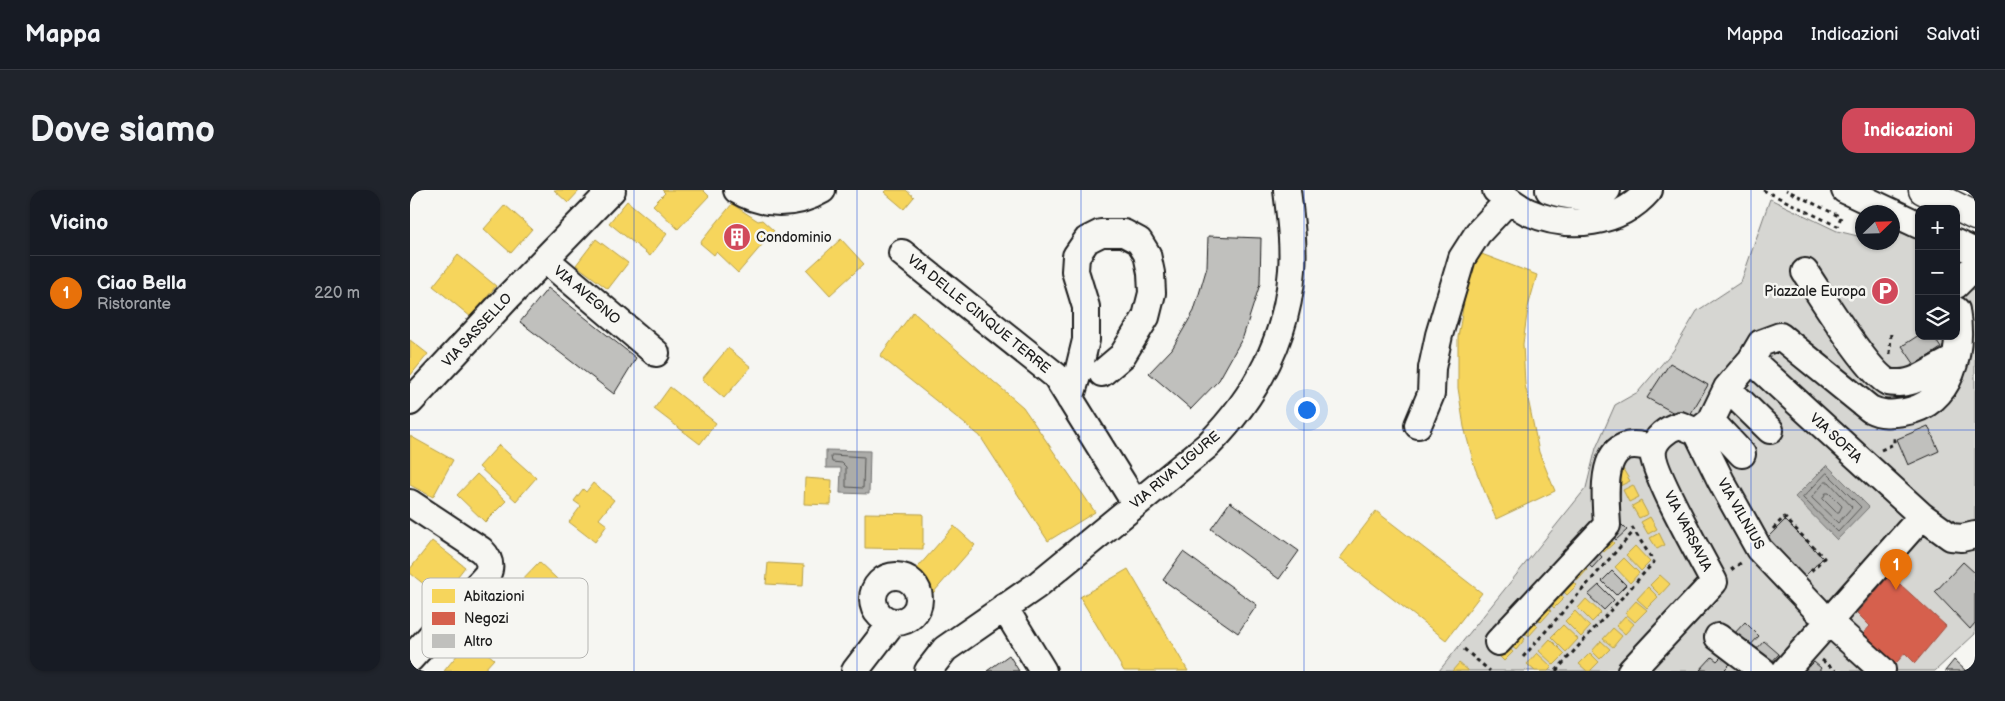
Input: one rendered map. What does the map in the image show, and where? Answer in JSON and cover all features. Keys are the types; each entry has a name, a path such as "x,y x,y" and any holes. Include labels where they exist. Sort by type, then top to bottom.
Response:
{"highway":[{"path":"1922,190 1975,216"}],"street":[{"name":"VIA AVEGNO","path":"612,190 545,260 656,353"},
{"path":"737,190 754,198 781,202 800,200 822,190"},
{"name":"VIA RIVA LIGURE","path":"928,671 945,649 1036,586 1208,445 1246,402 1268,362 1277,340 1290,291 1293,244 1287,190"},
{"path":"1549,190 1567,196 1578,196 1607,190"},
{"path":"1418,426 1431,386 1439,335 1462,258 1502,195 1534,214 1582,222 1603,219 1619,214 1641,199 1648,190"},
{"path":"1845,190 1911,221"},
{"path":"1070,399 1086,340 1086,307 1075,271 1076,256 1087,240 1101,233 1124,233 1139,241 1147,254 1151,273 1152,293 1146,317 1122,356 1102,373"},
{"path":"1960,245 1975,252"},
{"name":"VIA DELLE CINQUE TERRE","path":"902,253 1056,376 1135,503"},
{"name":"VIA SASSELLO","path":"410,402 545,260"},
{"path":"1960,281 1975,266"},
{"path":"1805,272 1864,358 1888,382 1900,383 1915,379 1943,364 1955,360"},
{"path":"1704,427 1727,388 1751,360 1762,343 1780,336 1860,403 1880,414 1910,411 1928,402 1944,387 1955,360 1957,340"},
{"name":"VIA SOFIA","path":"1751,360 1922,516 1951,537 1957,539 1973,533"},
{"path":"1727,388 1770,430"},
{"path":"1498,642 1607,526 1605,480 1610,462 1615,453 1623,448 1637,445 1653,449 1660,437 1675,426 1680,425 1704,427 1742,454"},
{"name":"VIA VILNIUS","path":"1704,427 1721,481 1758,547 1823,616 1882,670"},
{"name":"VIA VARSAVIA","path":"1632,671 1714,582 1656,466 1653,449"},
{"path":"410,503 481,550 490,565 484,578"},
{"path":"1785,671 1823,616 1880,562 1922,516"},
{"path":"1004,607 1043,671"},
{"path":"855,671 892,623"},
{"path":"1718,637 1763,671"},
{"path":"410,659 422,646"}],"path":[{"path":"1763,190 1836,226 1841,217 1786,190"},
{"path":"1890,356 1891,330"},
{"path":"1894,444 1895,438"},
{"path":"1714,582 1758,547 1784,517 1824,558 1796,588"},
{"path":"1523,657 1634,531"},
{"path":"1556,671 1654,562"},
{"path":"1464,649 1490,671"}],"shaded area":[{"path":"1770,199 1837,231 1855,235 1855,250 1900,250 1900,232 1915,238 1915,340 1960,340 1960,263 1975,273 1975,634 1935,671 1439,671 1586,488 1596,448 1615,405 1638,392 1673,351 1697,311 1741,282"}],"water":[{"path":"826,450 870,451 869,494 840,493 841,468 826,468"},
{"path":"1827,465 1869,507 1837,540 1795,497"}],"building: Abitazioni":[{"path":"554,190 580,190 568,203"},
{"path":"662,190 703,190 709,196 678,229 653,205 665,193"},
{"path":"886,190 906,190 914,197 904,209 884,192"},
{"path":"627,201 667,234 650,256 609,223"},
{"name":"Condominio","path":"732,204 758,221 762,220 774,231 738,273 716,252 714,255 700,243"},
{"path":"505,205 532,229 511,253 484,229"},
{"path":"596,239 628,263 608,289 576,265"},
{"path":"841,239 864,264 830,295 807,270"},
{"path":"1479,253 1537,275 1528,307 1523,344 1525,384 1539,452 1555,491 1496,519 1475,468 1464,427 1458,388 1458,337 1467,285"},
{"path":"458,255 496,286 471,317 433,286"},
{"path":"913,312 1023,407 1095,512 1048,541 980,436 880,356"},
{"path":"410,340 428,354 410,376"},
{"path":"728,348 751,367 724,398 702,379"},
{"path":"670,387 716,423 700,444 654,409"},
{"path":"410,436 453,460 433,497 410,485"},
{"path":"499,445 536,478 516,501 479,467"},
{"path":"1623,469 1630,481 1620,486 1613,474"},
{"path":"477,474 506,501 485,522 457,495"},
{"path":"805,478 832,480 831,505 804,504"},
{"path":"593,483 614,500 599,519 607,525 595,542 569,522 581,506 574,501 583,489 586,492"},
{"path":"1633,485 1639,497 1629,502 1623,490"},
{"path":"1641,501 1648,514 1639,518 1632,506"},
{"path":"1376,511 1482,593 1446,640 1340,558"},
{"path":"865,513 923,514 923,549 865,548"},
{"path":"1650,517 1657,529 1648,534 1641,522"},
{"path":"954,526 975,545 933,593 912,574"},
{"path":"1659,533 1665,545 1657,549 1650,538"},
{"path":"1607,536 1614,543 1604,552 1597,545"},
{"path":"432,541 465,567 456,578 422,578 422,583 410,573 410,569"},
{"path":"1635,546 1650,562 1641,571 1626,555"},
{"path":"1624,558 1639,573 1630,583 1615,567"},
{"path":"539,562 556,578 524,578"},
{"path":"768,563 804,565 803,586 766,584"},
{"path":"1580,563 1587,570 1578,580 1571,573"},
{"path":"1128,569 1188,671 1124,671 1080,597"},
{"path":"1660,575 1670,584 1660,595 1650,585"},
{"path":"1569,578 1577,585 1567,595 1560,588"},
{"path":"1648,587 1658,597 1647,608 1637,599"},
{"path":"1558,591 1564,598 1554,608 1548,602"},
{"path":"1586,599 1601,613 1592,622 1578,608"},
{"path":"1636,601 1647,610 1635,622 1625,613"},
{"path":"1545,605 1551,611 1541,622 1534,615"},
{"path":"1575,611 1590,627 1581,637 1565,621"},
{"path":"1625,616 1634,624 1625,634 1616,626"},
{"path":"1531,620 1538,626 1529,636 1522,630"},
{"path":"1563,625 1578,639 1566,652 1551,637"},
{"path":"1613,628 1622,636 1613,647 1603,639"},
{"path":"1519,633 1525,639 1516,650 1509,644"},
{"path":"1550,639 1565,654 1554,665 1539,651"},
{"path":"1601,641 1610,649 1600,659 1592,651"},
{"path":"1507,646 1513,652 1504,661 1498,655"},
{"path":"1537,653 1552,667 1548,671 1535,671 1527,664"},
{"path":"1590,653 1599,662 1590,671 1587,671 1579,664"},
{"path":"455,658 494,659 483,671 444,671"},
{"path":"1459,663 1468,670 1468,671 1452,671"}],"building: Negozi":[{"path":"1890,575 1946,626 1915,663 1905,653 1890,670 1857,641 1870,626 1857,613"}],"building: Altro":[{"path":"1208,236 1261,238 1260,284 1243,337 1219,380 1191,409 1149,373 1172,349 1194,311 1207,267"},
{"path":"548,288 636,358 614,394 520,322"},
{"path":"1915,338 1915,340 1940,340 1937,342 1941,348 1915,365 1902,346"},
{"path":"1670,363 1708,385 1687,420 1647,398"},
{"path":"1928,426 1939,451 1908,465 1897,439"},
{"path":"1230,502 1299,551 1279,579 1211,529"},
{"path":"1785,520 1823,558 1803,578 1765,540"},
{"path":"1620,523 1627,530 1616,540 1610,533"},
{"path":"1595,549 1602,557 1592,568 1584,560"},
{"path":"1183,552 1257,605 1238,633 1163,580"},
{"path":"1963,562 1975,573 1975,623 1970,629 1935,592"},
{"path":"1612,571 1626,585 1616,595 1602,581"},
{"path":"1599,585 1614,600 1604,610 1588,595"},
{"path":"1745,622 1759,636 1747,649 1733,635"},
{"path":"1764,641 1779,654 1768,666 1753,653"},
{"path":"1009,655 1019,671 987,671"},
{"path":"1722,656 1730,664 1725,669 1728,671 1700,670 1712,657 1717,661"},
{"path":"1954,660 1966,671 1945,671"},
{"path":"1805,662 1810,666 1814,662 1821,668 1819,671 1797,671"}],"place":[{"name":"Condominio","path":"737,237"},
{"name":"Piazzale Europa","path":"1885,291"},
{"name":"Ciao Bella","path":"1896,590"}]}
